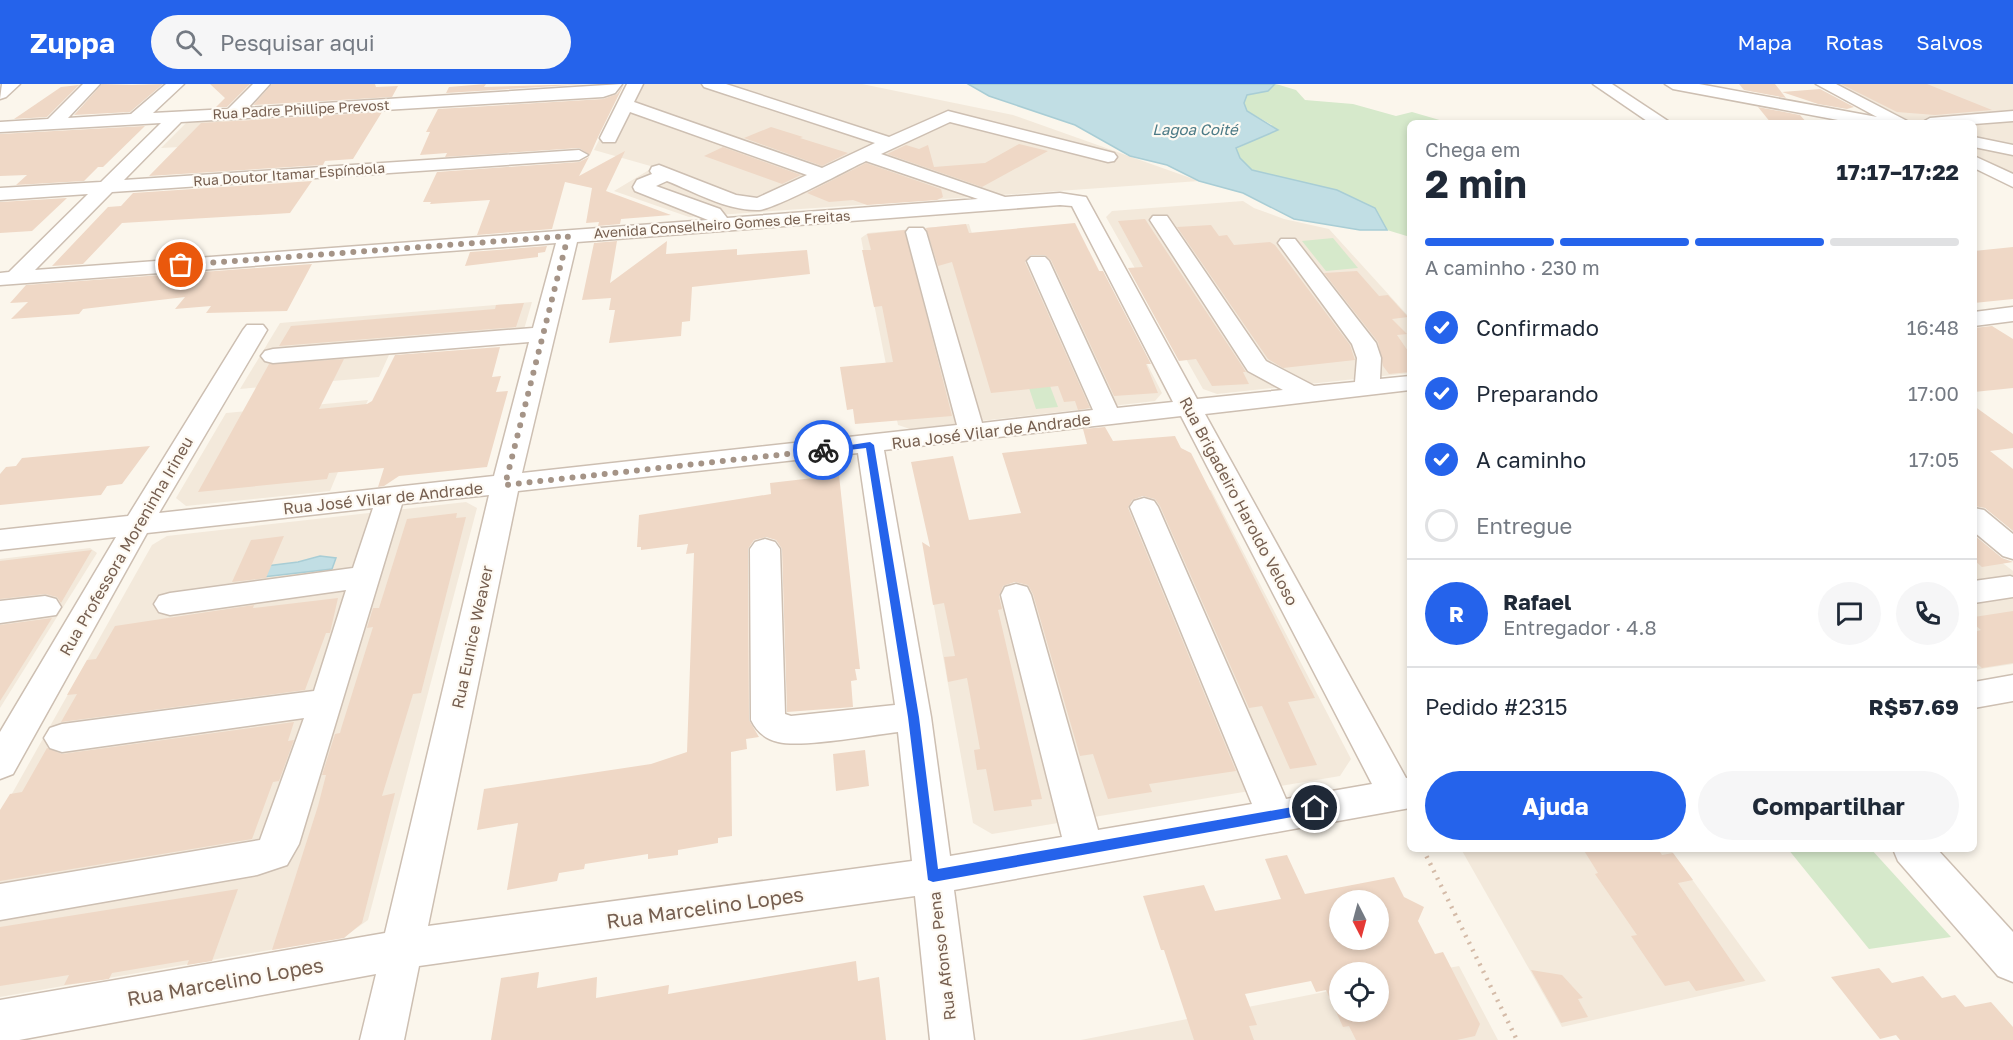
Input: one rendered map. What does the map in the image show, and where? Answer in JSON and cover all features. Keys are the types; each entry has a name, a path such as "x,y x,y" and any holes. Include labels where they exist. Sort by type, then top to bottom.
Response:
{"street":[{"path":"0,94 12,84"},
{"path":"53,124 93,84"},
{"path":"136,119 176,84"},
{"path":"233,113 262,84"},
{"path":"609,138 635,84"},
{"path":"710,84 891,143"},
{"path":"1601,84 1657,120"},
{"path":"1674,84 1884,120"},
{"path":"1824,84 1892,120"},
{"name":"Rua Padre Phillipe Prevost","path":"0,128 608,88"},
{"path":"322,108 342,90"},
{"path":"626,105 822,177"},
{"path":"732,200 712,217 642,187 663,172 732,200 754,205 822,177 952,116 1108,157"},
{"path":"1966,120 2013,116"},
{"path":"7,278 177,117"},
{"path":"1977,143 2013,150"},
{"name":"Rua Doutor Itamar Espíndola","path":"0,194 579,155"},
{"path":"867,155 1010,203"},
{"path":"1977,163 2013,181"},
{"path":"820,217 822,177"},
{"path":"793,190 793,219"},
{"name":"Avenida Conselheiro Gomes de Freitas","path":"7,278 568,236 712,217 793,219 1068,199 1079,201 1083,206"},
{"name":"Rua Brigadeiro Haroldo Veloso","path":"1083,206 1190,409 1403,794"},
{"path":"1160,220 1257,366 1312,395"},
{"path":"916,232 972,433"},
{"name":"Rua Eunice Weaver","path":"382,1040 505,485 541,334 568,236"},
{"path":"1288,243 1364,343 1369,358 1367,388"},
{"path":"1038,261 1109,418"},
{"name":"Rua Professora Moreninha Irineu","path":"0,764 137,525 255,330"},
{"path":"273,356 541,334"},
{"name":"Rua José Vilar de Andrade","path":"0,540 870,445 1407,383"},
{"name":"Rua Afonso Pena","path":"870,445 914,717 952,1040"},
{"path":"0,903 256,858 273,852 280,844 327,702 390,497"},
{"path":"1144,507 1275,815"},
{"path":"1977,519 2013,549"},
{"path":"765,549 768,720 780,729 790,730 914,717"},
{"path":"170,604 366,577"},
{"path":"1977,592 2010,587"},
{"path":"1016,595 1084,848"},
{"path":"0,612 45,607"},
{"path":"1977,694 2013,688"},
{"path":"62,738 327,702"},
{"name":"Rua Marcelino Lopes","path":"0,1023 403,949 933,876 1403,794"},
{"path":"1915,852 2013,962"}],"path":[{"path":"1424,852 1517,1040"}],"shaded area":[{"path":"627,84 862,84 1013,115 1199,181 689,217 614,191 654,167 594,150"},
{"path":"1837,84 2013,84 2013,174 1977,156 1977,120 1908,120"},
{"path":"244,118 219,145 161,148 186,123"},
{"path":"1243,201 1254,208 1284,219 1329,229 1407,315 1407,373 1217,394 1203,389 1106,217 1112,211"},
{"path":"969,224 981,262 1089,251 1162,393 1155,401 910,429 898,425 861,238 868,233"},
{"path":"532,302 520,343 389,355 379,377 240,389 280,323"},
{"path":"368,400 330,491 186,506 176,498 226,413"},
{"path":"1211,490 1351,759 1340,776 992,834 973,823 932,595 1091,575 1068,507"},
{"path":"466,502 477,508 368,920 344,937 0,997 0,815 152,545 167,536"},
{"path":"1977,543 2013,571 2013,664 1977,670"},
{"path":"90,548 97,553 0,708 0,559"},
{"path":"1463,852 1672,852 1766,981 1562,1027"},
{"path":"1459,966 1498,1040 1081,1040 1329,991 1329,1022 1389,1022 1389,979"}],"green space":[{"path":"1276,84 1296,90 1305,100 1353,104 1396,116 1412,112 1440,120 1407,120 1407,236 1387,230 1375,208 1252,170 1240,158 1236,149 1254,140 1272,125 1247,111 1244,103 1246,94 1268,91"},
{"path":"1333,238 1358,268 1326,271 1302,241"},
{"path":"1050,386 1058,407 1036,409 1029,388"},
{"path":"1790,852 1874,852 1951,937 1869,949"}],"water":[{"name":"Lagoa Coité","path":"968,84 1275,84 1268,91 1247,95 1244,103 1247,111 1278,130 1236,148 1240,158 1252,170 1337,190 1375,208 1387,230 1360,230 1294,219 1243,193 1199,181 1167,165 1130,156 1075,125 989,96"},
{"path":"320,556 336,558 332,569 245,579 251,568 298,562"}],"building":[{"path":"102,84 163,84 130,112 74,115"},
{"path":"210,84 250,84 227,107 216,107 225,98"},
{"path":"272,84 398,86 392,97 253,105"},
{"path":"486,84 484,87 587,84 446,93 449,87"},
{"path":"624,84 590,155 579,148 445,157 447,153 420,155 430,132 426,132 438,109 603,99 617,94"},
{"path":"1739,84 1775,84 1786,98 1744,90"},
{"path":"1841,84 1927,84 1992,110 1935,115 1897,112"},
{"path":"79,85 47,117 14,119 61,87"},
{"path":"1820,89 1854,107 1847,109 1818,104 1782,92"},
{"path":"1758,107 1800,115 1804,120 1769,120"},
{"path":"382,112 353,159 325,161 323,165 149,176 201,123"},
{"path":"145,126 103,167 98,167 84,181 16,185 27,175 0,176 0,134"},
{"path":"771,127 848,153 822,166 744,138"},
{"path":"1019,144 1048,151 982,187 887,154 906,145 919,149 928,145 934,167 985,163"},
{"path":"723,147 801,175 782,184 704,156"},
{"path":"625,151 606,191 671,215 621,219 620,224 598,226 599,222 586,223 592,188 565,182 552,229 477,235 490,200 430,204 431,202 423,202 437,172 579,162 589,157 579,176"},
{"path":"866,163 941,189 943,197 937,200 867,205 853,200 829,202 807,193"},
{"path":"312,181 290,213 122,223 83,264 52,266 108,207 121,206 133,193"},
{"path":"67,198 32,231 0,233 0,202"},
{"path":"1145,219 1246,372 1243,372 1249,384 1212,386 1196,359 1179,361 1128,268 1143,267 1118,221"},
{"path":"1075,223 1099,271 1103,271 1151,364 1146,364 1158,393 1114,396 1051,260 1045,255 1031,255 1025,262 1090,408 1078,410 1075,401 1064,402 1058,386 991,393 952,262 938,266 926,228 966,224 969,233"},
{"path":"1211,225 1219,236 1227,235 1234,245 1270,242 1275,245 1350,345 1355,360 1283,368 1268,359 1177,227"},
{"path":"905,230 952,416 855,424 853,409 847,410 840,367 893,362 882,306 874,307 862,250 871,250 867,234"},
{"path":"617,241 610,283 667,241 666,254 737,249 737,255 807,250 810,274 692,287 690,321 682,322 681,336 609,343 615,310 609,310 611,298 582,300 594,243"},
{"path":"547,246 545,252 538,253 538,257 465,266 470,252"},
{"path":"2013,247 2013,299 1977,303 1977,251"},
{"path":"312,264 287,311 206,313 211,306 175,309 185,297 83,309 79,314 11,319 28,302 10,303 26,285"},
{"path":"1357,271 1379,296 1388,295 1407,316 1392,319 1407,334 1397,335 1407,350 1407,372 1389,374 1383,366 1378,342 1324,273"},
{"path":"524,303 516,327 279,346 291,326 495,309 496,305"},
{"path":"1992,326 2013,339 2013,388 1977,392 1977,328"},
{"path":"500,347 492,377 501,376 496,392 508,391 487,467 399,476 384,486 378,487 384,468 329,473 327,479 198,492 269,364 344,359 319,409 367,404 372,401 395,355"},
{"path":"1977,408 2013,434 2013,448 1990,451 2013,469 2013,531 1985,508 1977,507"},
{"path":"1105,427 1113,441 1175,436 1181,448 1191,453 1315,698 1288,702 1317,765 1290,769 1262,706 1249,708 1160,506 1155,499 1143,496 1132,500 1128,508 1236,771 1149,784 1152,792 1108,799 1093,754 1080,756 1033,594 1028,585 1015,582 1003,586 999,596 1002,609 998,610 1042,799 1031,800 1032,806 994,811 986,769 977,770 974,750 980,749 967,678 948,682 944,657 955,656 944,603 933,605 922,542 930,547 911,462 953,456 969,520 1021,513 1002,453 1087,444 1083,429"},
{"path":"150,446 122,484 107,486 101,495 0,505 0,474 6,467 16,466 22,458"},
{"path":"839,475 860,669 855,669 857,680 851,681 853,707 787,712 782,549 776,540 766,537 754,540 748,549 749,720 759,737 746,739 747,749 731,752 732,836 718,838 718,843 678,850 678,855 648,859 648,854 585,864 584,869 559,873 557,881 507,890 518,823 477,830 484,789 651,764 687,752 694,553 686,554 688,544 641,550 641,547 637,547 639,515 771,494 770,483"},
{"path":"457,513 456,518 466,517 421,693 413,694 382,796 395,793 362,923 344,938 272,950 318,806 326,775 322,775 335,734 340,733 373,627 367,628 373,608 379,608 407,519"},
{"path":"284,536 266,578 232,582 251,540"},
{"path":"1977,537 2002,558 2013,562 1982,567 1977,563"},
{"path":"92,550 61,603 57,597 45,594 0,599 0,561"},
{"path":"338,598 330,633 326,633 305,690 61,722 77,694 67,695 87,660 96,659 115,626 254,605 253,608"},
{"path":"2013,611 2013,663 1982,668 1977,664 1977,631 1981,630 1977,627 1977,617"},
{"path":"52,618 29,655 0,701 0,625"},
{"path":"294,722 288,741 294,740 279,781 273,782 252,839 0,881 0,810 10,794 22,792 47,748 62,754"},
{"path":"865,750 869,786 836,791 833,754"},
{"path":"1585,852 1660,852 1662,855 1673,853 1693,880 1678,883 1745,981 1696,991 1689,981 1665,986 1631,936 1637,935 1595,874 1598,873"},
{"path":"1287,855 1305,894 1394,877 1404,897 1424,907 1418,921 1435,954 1443,952 1480,1024 1475,1036 1457,1040 1356,1040 1349,1026 1343,1027 1341,1022 1389,1022 1389,962 1329,962 1329,997 1326,990 1316,992 1311,981 1245,994 1257,1025 1249,1026 1254,1040 1194,1040 1143,896 1204,885 1215,911 1281,899 1265,859"},
{"path":"238,889 212,961 187,965 189,960 112,973 109,979 64,985 69,975 0,986 0,927"},
{"path":"856,961 858,981 879,977 886,1040 491,1040 501,978 539,972 537,988 597,977 596,998 669,985 668,994"},
{"path":"1879,968 1892,983 1923,976 1942,998 1955,995 1965,1007 1991,1002 2013,1027 2013,1040 1900,1040 1896,1035 1880,1039 1831,977"},
{"path":"1531,970 1562,975 1583,998 1578,999 1588,1017 1561,1023"}],"way so far":[{"path":"181,265 568,236 541,334 505,485 823,450"}],"route":[{"path":"823,450 870,445 914,717 933,876 1315,808"}]}
